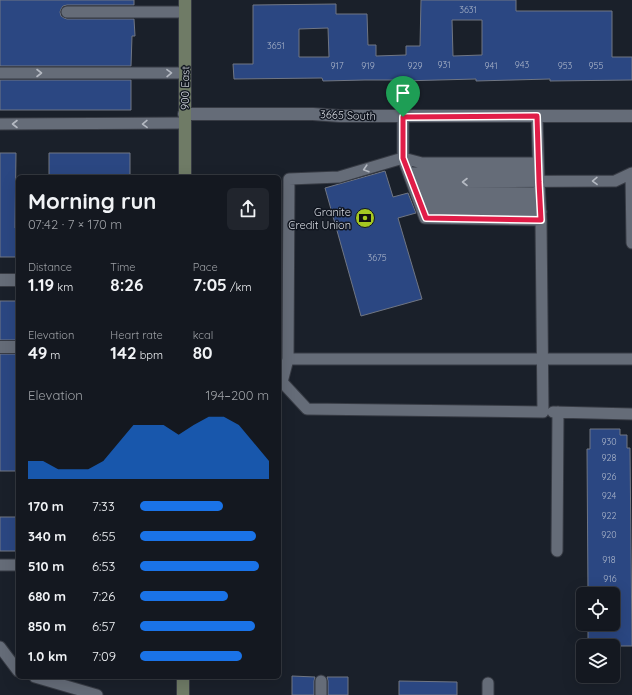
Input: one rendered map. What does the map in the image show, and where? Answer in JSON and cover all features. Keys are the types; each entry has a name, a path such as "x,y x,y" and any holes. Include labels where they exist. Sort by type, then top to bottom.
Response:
{"main road":[{"name":"900 East","path":"185,175 184,119 186,0"},
{"path":"183,679 183,695"}],"street":[{"name":"3665 South","path":"184,119 313,114 403,117 632,116"},
{"path":"0,280 16,280"},
{"path":"0,347 16,347"}],"lane":[{"path":"67,12 185,12"},
{"path":"0,73 185,73"},
{"path":"537,116 540,192 544,412"},
{"path":"403,117 403,158 416,192"},
{"path":"0,124 184,119"},
{"path":"281,379 288,359 284,228 289,179 339,177 403,158 540,192"},
{"path":"416,192 540,192 615,181 631,174 632,243"},
{"path":"416,192 540,192"},
{"path":"416,192 540,192"},
{"path":"288,359 632,359"},
{"path":"281,383 307,409 632,414"},
{"path":"557,551 558,412"},
{"path":"0,565 16,565"},
{"path":"0,647 16,667"},
{"path":"41,679 97,695"},
{"path":"321,681 321,695"},
{"path":"488,684 488,695"}],"building":[{"path":"0,0 134,0 134,5 67,5 63,6 60,12 61,16 67,19 134,19 135,36 132,36 131,66 0,66"},
{"path":"421,0 516,0 516,11 612,11 612,57 632,57 632,80 550,81 550,79 476,81 476,79 323,81 322,78 234,79 233,64 253,64 253,5 336,4 336,14 367,14 368,45 376,45 376,56 406,55 406,46 420,46","holes":["452,20 482,20 482,55 453,56","328,28 329,57 299,57 299,29"]},
{"path":"0,80 131,80 131,110 0,110"},
{"path":"0,153 16,153 16,257 0,257"},
{"path":"49,153 130,153 130,175 49,175"},
{"path":"385,171 393,197 408,193 416,213 398,218 422,299 361,316 325,188"},
{"path":"0,301 16,301 16,340 0,340"},
{"path":"0,354 16,354 16,471 0,471"},
{"path":"590,429 620,429 620,435 627,435 627,448 630,448 632,646 620,646 620,639 588,639 588,631 620,631 620,587 588,587 587,449 590,449"},
{"path":"0,517 16,517 16,551 0,551"},
{"path":"292,676 315,677 314,695 292,695"},
{"path":"327,677 348,677 348,695 328,695"},
{"path":"399,681 457,682 457,695 399,695"}],"place":[{"name":"Granite Credit Union","path":"365,218"}],"route":[{"path":"537,116 541,220 426,218 403,158 403,117 537,116"}]}
